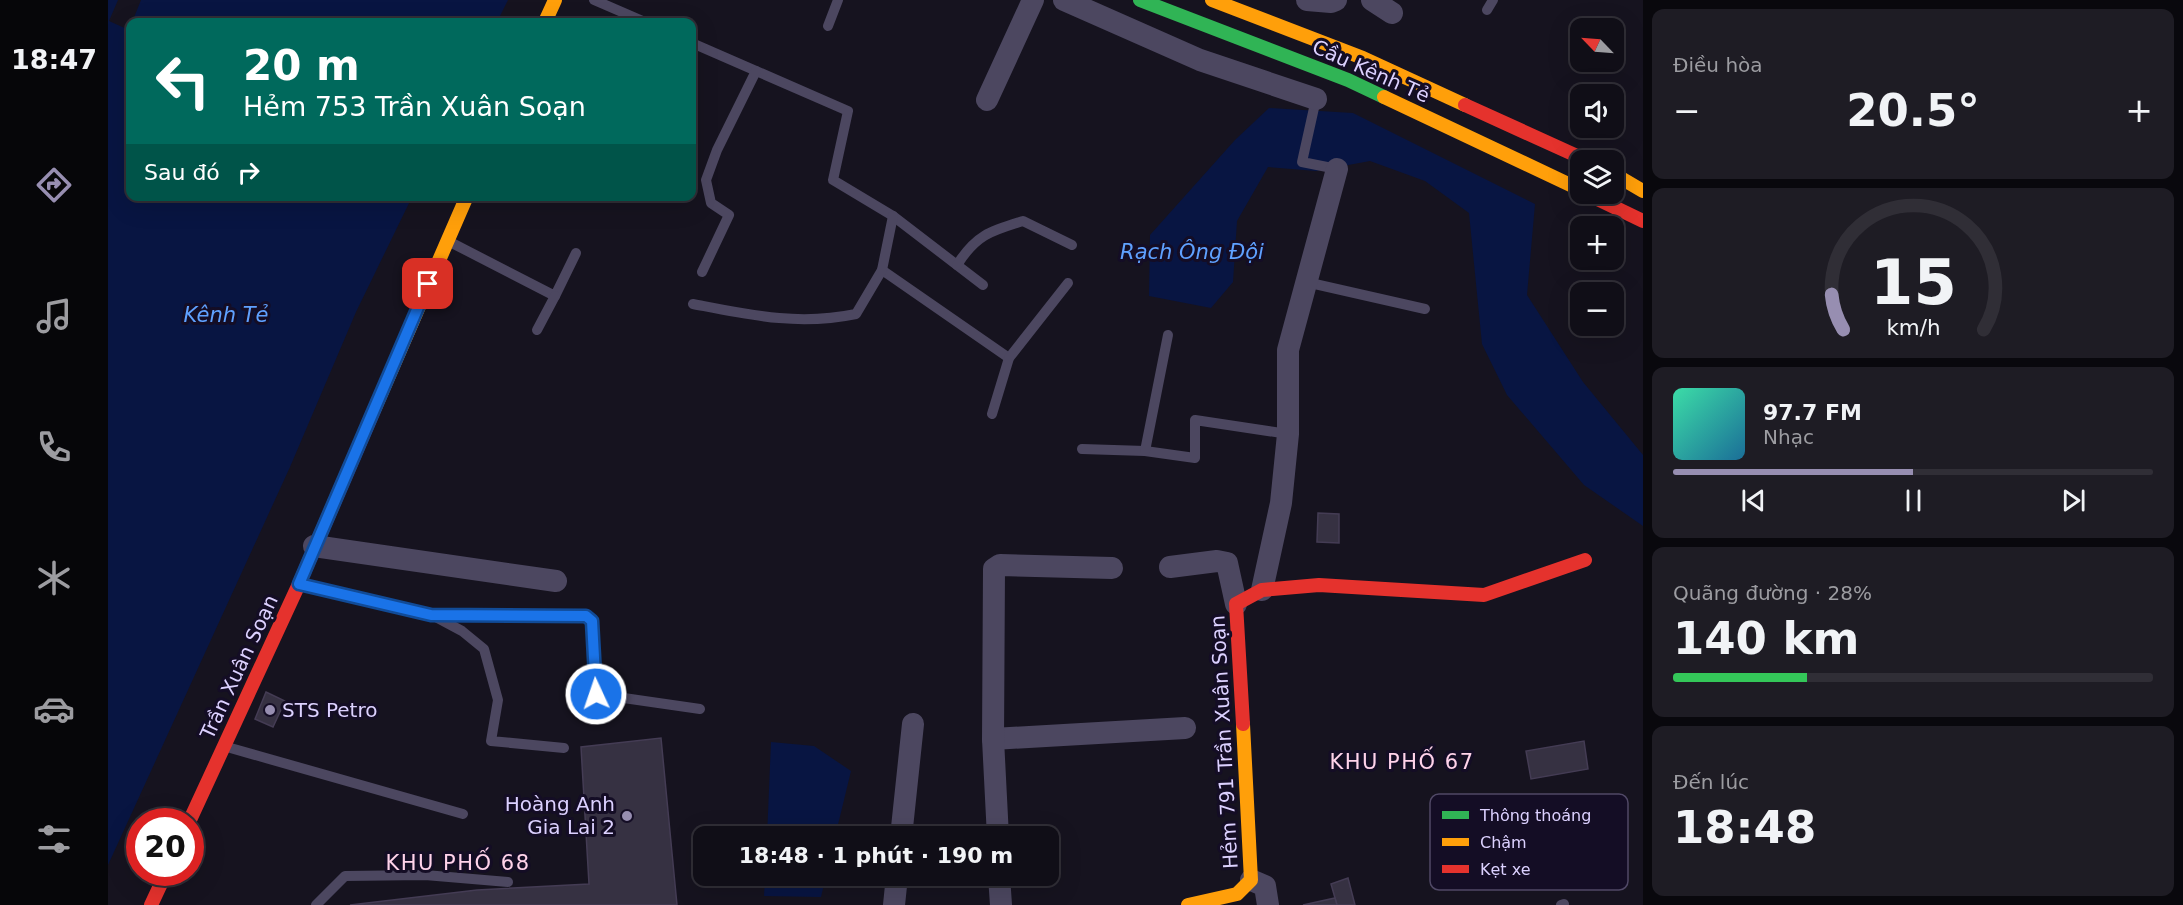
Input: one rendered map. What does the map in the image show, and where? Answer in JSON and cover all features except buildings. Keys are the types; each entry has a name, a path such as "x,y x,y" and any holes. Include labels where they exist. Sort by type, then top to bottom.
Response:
{"main road":[{"path":"547,18 555,0"},
{"name":"Cầu Kênh Tẻ","path":"1140,0 1348,80 1570,185"},
{"name":"Cầu Kênh Tẻ","path":"1212,0 1363,58 1570,153"},
{"path":"1624,180 1643,191"},
{"name":"Trần Xuân Soạn","path":"195,808 299,584 465,201"},
{"path":"1609,204 1643,221"},
{"name":"Hẻm 791 Trần Xuân Soạn","path":"1188,905 1237,894 1251,880 1236,603 1262,590 1319,585 1485,595 1585,560"},
{"path":"151,905 160,886"}],"street":[{"path":"987,100 1033,0"},
{"path":"1065,0 1200,60 1316,99"},
{"path":"1307,0 1331,2 1336,0"},
{"path":"1372,0 1392,13"},
{"path":"1262,590 1281,502 1288,434 1288,350 1337,170"},
{"path":"314,546 556,581"},
{"path":"1170,567 1216,561 1227,563 1236,603"},
{"path":"997,826 993,739 994,569 1000,565 1112,568"},
{"path":"902,826 913,724"},
{"path":"993,739 1185,728"},
{"path":"1251,880 1265,886 1268,905"},
{"path":"894,905 896,886"},
{"path":"999,886 1000,905"}],"lane":[{"path":"594,0 636,18"},
{"path":"828,26 838,0"},
{"path":"1487,10 1493,0"},
{"path":"696,45 848,111 833,180 893,216 983,285"},
{"path":"702,272 729,215 711,203 706,180 717,150 756,71"},
{"path":"1316,99 1302,162 1337,170"},
{"path":"693,304 777,320 841,317 856,314 882,270 893,216"},
{"path":"957,265 969,245 993,230 1023,221 1072,245"},
{"path":"447,240 555,296"},
{"path":"537,330 576,254"},
{"path":"882,270 1009,358"},
{"path":"1306,282 1425,309"},
{"path":"992,414 1009,358 1068,283"},
{"path":"1144,451 1168,335"},
{"path":"1082,450 1144,451 1195,458 1195,420 1288,434"},
{"path":"299,584 431,615 586,616 592,621 596,694 700,709"},
{"path":"431,615 462,631 484,649 498,700 492,741 564,748"},
{"path":"224,746 328,778 463,814"},
{"path":"316,905 345,876 425,875 508,882"}],"water":[{"name":"Kênh Tẻ","path":"108,0 508,0 499,18 126,18 126,201 410,201 356,312 290,467 134,808 126,808 126,826 108,865"},
{"name":"Rạch Ông Đội","path":"1269,108 1353,113 1535,204 1527,295 1583,382 1643,455 1643,526 1584,485 1507,395 1482,344 1469,213 1425,181 1370,161 1316,171 1268,167 1237,221 1233,282 1211,308 1149,296 1150,235 1235,140"},
{"path":"771,742 814,746 851,771 838,826 767,826"},
{"path":"764,886 824,886 821,897 764,896"}],"pier":[{"path":"118,0 141,0 134,18 126,18 126,29 109,21"}],"traffic: fast":[{"path":"1140,0 1348,80 1384,97"}],"traffic: slow":[{"path":"547,18 555,0"},
{"path":"1212,0 1363,58 1465,105"},
{"path":"1384,97 1570,185"},
{"path":"1624,180 1643,191"},
{"path":"374,410 465,201"},
{"path":"1188,905 1237,894 1251,880 1243,724"}],"traffic: jam":[{"path":"1465,105 1570,153"},
{"path":"1608,204 1643,221"},
{"path":"195,808 299,584 374,410"},
{"path":"1243,724 1236,604 1262,590 1319,585 1484,595 1585,560"},
{"path":"151,905 160,886"}],"place":[{"name":"STS Petro","path":"270,710"},
{"name":"Hoàng Anh Gia Lai 2","path":"627,816"}],"district":[{"name":"KHU PHỐ 67","path":"1402,762"},
{"name":"KHU PHỐ 68","path":"458,863"}],"route":[{"path":"428,284 299,584 431,615 586,616 592,621 596,694"}]}
